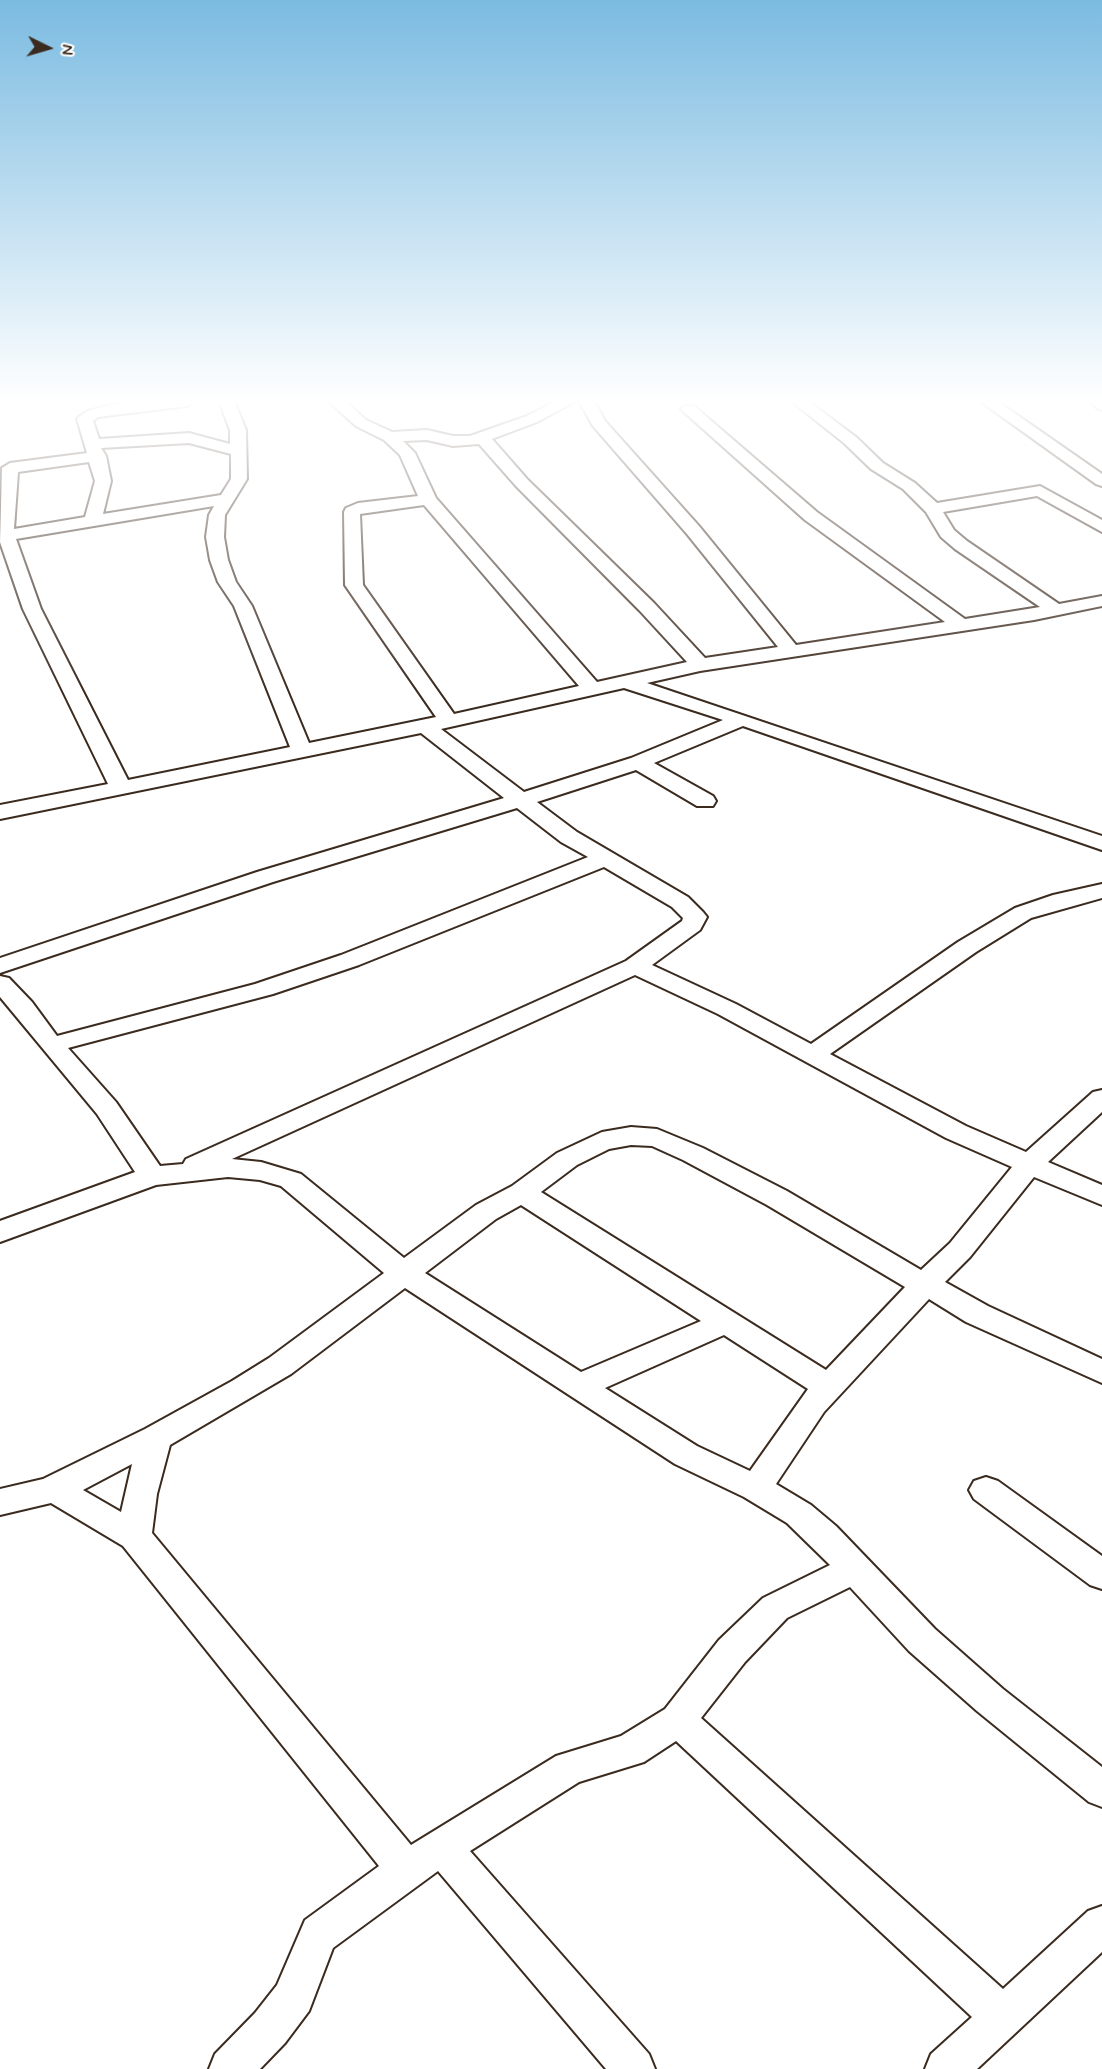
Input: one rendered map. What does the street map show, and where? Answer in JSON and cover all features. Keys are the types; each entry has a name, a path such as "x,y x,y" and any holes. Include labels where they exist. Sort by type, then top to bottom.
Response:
{"street":[{"path":"8,498 5,536 11,546 32,609 120,786"},
{"path":"93,521 99,498"},
{"path":"537,498 647,607 700,665"},
{"path":"664,498 790,650"},
{"path":"790,498 811,516 960,624"},
{"path":"921,498 933,509 947,533 961,545 1056,610"},
{"path":"933,509 1001,498"},
{"path":"1051,498 1102,527"},
{"path":"5,536 229,499"},
{"path":"229,499 217,515 215,528 219,560 227,582 243,606 302,751"},
{"path":"449,721 354,585 352,512 358,508 428,500 591,688"},
{"path":"0,812 449,721 700,665 790,650 872,640 1102,601"},
{"path":"623,681 742,719 1102,843"},
{"path":"0,966 265,877 436,824 521,801 638,762 742,719"},
{"path":"0,1232 167,1174 635,966 692,925 695,917 680,902 604,859 543,819 424,726"},
{"path":"638,762 705,801"},
{"path":"51,1045 264,989 350,960 604,859"},
{"path":"812,1054 967,947 1023,913 1061,900 1102,891"},
{"path":"635,966 727,1009 956,1132 1102,1196"},
{"path":"0,983 23,1007 51,1045 167,1174"},
{"path":"756,1488 813,1404 987,1220 1012,1182 1102,1098"},
{"path":"0,1502 54,1489 156,1438 280,1366 486,1212 522,1192 567,1158 602,1141 631,1136 657,1138 693,1154 777,1198 924,1285 950,1296 976,1314 1102,1371"},
{"path":"167,1174 228,1168 261,1171 291,1180 404,1273 686,1455 756,1488 799,1514 922,1640 990,1700 1102,1790"},
{"path":"522,1192 828,1388"},
{"path":"579,1386 726,1322"},
{"path":"135,1536 140,1494 156,1438"},
{"path":"54,1489 135,1536 406,1869"},
{"path":"986,1490 1102,1575"},
{"path":"230,2069 270,2028 294,1997 307,1958 319,1934 406,1869 520,1800 547,1780 569,1768 631,1750 678,1720 732,1651 775,1608 855,1569"},
{"path":"678,1720 1003,2017"},
{"path":"443,1848 634,2069"},
{"path":"946,2069 1102,1925"}]}
